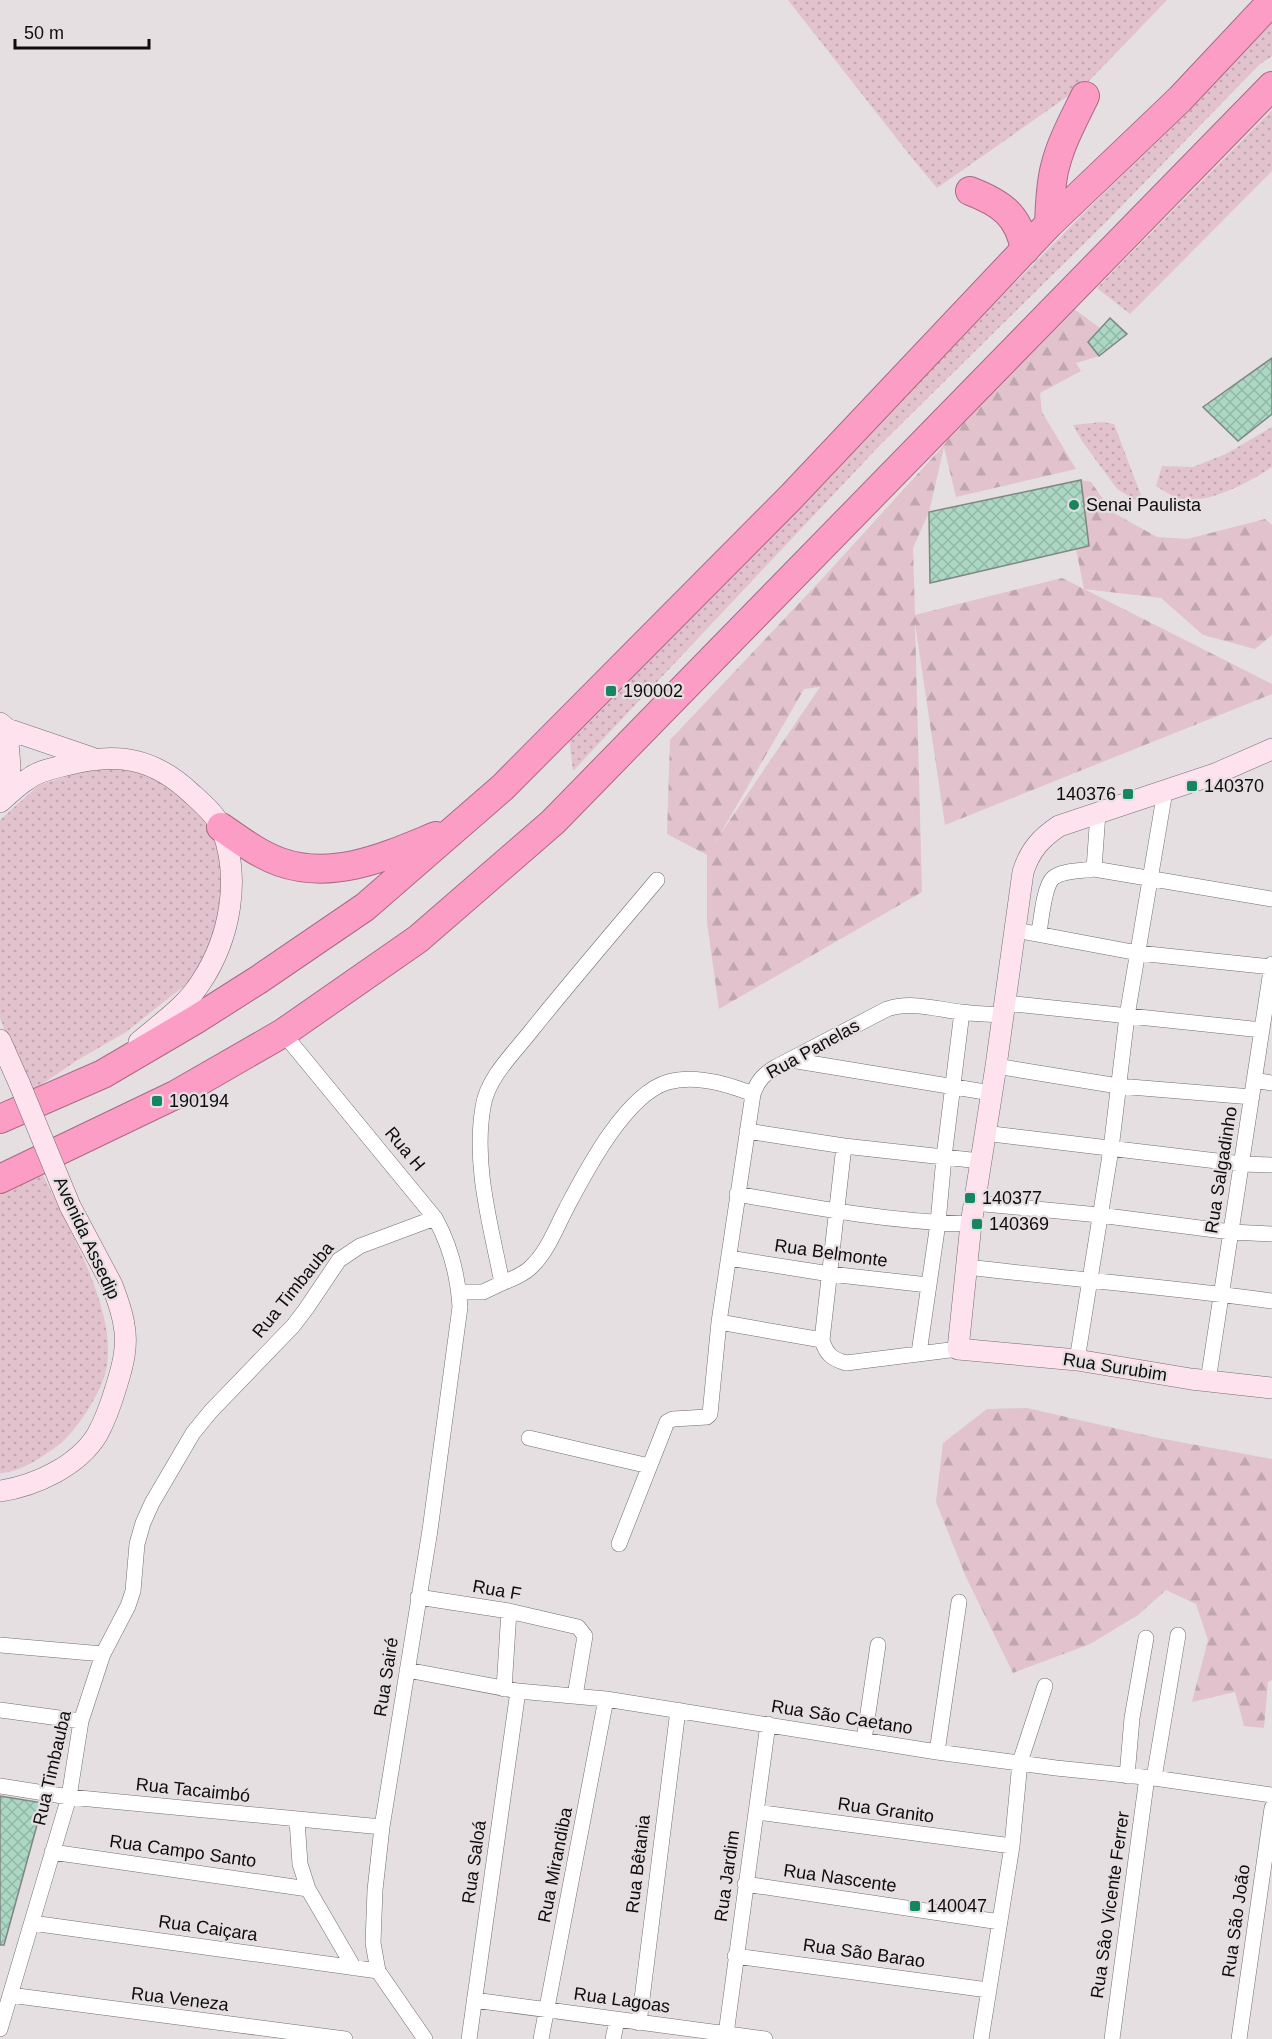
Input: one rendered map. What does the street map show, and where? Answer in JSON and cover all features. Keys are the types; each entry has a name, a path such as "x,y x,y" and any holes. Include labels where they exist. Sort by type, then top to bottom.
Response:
{"highway":[{"path":"0,1119 103,1074 240,992 365,907 460,826 503,787 791,497 1049,224 1180,99 1272,1"},
{"path":"0,1179 177,1094 283,1033 418,939 553,822 1272,86"},
{"path":"1049,224 1051,186 1055,166 1085,96"},
{"path":"970,191 992,199 1006,209 1018,225 1025,250"},
{"path":"221,827 253,849 281,862 329,869 356,865 388,856 460,826"}],"street":[{"path":"4,799 10,767 3,726 92,758"},
{"path":"844,1146 822,1340 827,1353 834,1360 846,1363 958,1349 970,1224 996,1066 1023,872 1028,858 1044,836 1059,826 1215,774 1272,748"},
{"path":"4,799 29,777 92,758 116,757 130,759 163,772 178,781 202,803 221,827 229,859 231,891 227,924 217,955 201,983 180,1008 103,1074"},
{"path":"1077,1360 1111,1149 1127,1016 1165,791"},
{"path":"1094,869 1098,813"},
{"path":"1039,933 1050,880 1063,874 1094,869 1272,899"},
{"path":"502,1283 483,1189 479,1155 480,1128 486,1093 552,1005 657,880"},
{"path":"1016,930 1138,953 1272,966"},
{"name":"Rua Salgadinho","path":"1208,1381 1262,1030 1269,1013 1272,966"},
{"name":"Rua Panelas","path":"649,1466 669,1420 707,1417 710,1414 719,1322 737,1194 753,1094 763,1074 887,1009 906,1005 962,1012 1004,1009 1127,1016 1262,1030"},
{"path":"919,1353 938,1223 962,1012"},
{"name":"Rua H","path":"283,1033 435,1218 446,1238 460,1299"},
{"name":"Avenida Assedip","path":"0,1040 70,1206 118,1299 125,1327 125,1357 111,1406 96,1436 78,1455 59,1470 32,1483 0,1491"},
{"path":"791,1059 991,1093"},
{"path":"996,1066 1118,1086 1252,1097"},
{"path":"460,1299 483,1292 530,1268 612,1131 645,1094 661,1085 680,1080 720,1083 753,1094"},
{"path":"1254,1080 1272,1083"},
{"path":"747,1131 844,1146 980,1161"},
{"path":"984,1133 1242,1164 1272,1165"},
{"path":"737,1194 837,1212 938,1223 970,1224"},
{"path":"974,1203 1099,1215 1231,1232 1272,1234"},
{"name":"Rua Timbauba","path":"0,2030 69,1797 81,1721 103,1654 123,1618 133,1591 137,1544 152,1503 194,1433 211,1411 293,1326 334,1265 360,1246 435,1218"},
{"name":"Rua Belmonte","path":"729,1258 928,1286"},
{"path":"967,1267 1272,1301"},
{"name":"Rua Sairé","path":"425,2039 378,1971 373,1943 375,1890 382,1827 430,1530 460,1299"},
{"path":"719,1322 822,1340"},
{"name":"Rua Surubim","path":"958,1349 1077,1360 1208,1381 1272,1388"},
{"path":"529,1438 649,1466 619,1544"},
{"name":"Rua F","path":"418,1597 509,1611 570,1624 582,1630 585,1635 575,1696"},
{"path":"937,1752 959,1602"},
{"name":"Rua Saloá","path":"469,2039 511,1690 509,1611"},
{"name":"Rua Sâo Vicente Ferrer","path":"1112,2039 1150,1777 1178,1635"},
{"path":"1127,1776 1132,1718 1146,1638"},
{"path":"0,1645 103,1654"},
{"path":"864,1740 878,1645"},
{"name":"Rua São Caetano","path":"407,1670 511,1690 606,1699 937,1752 1272,1794"},
{"path":"981,2039 1012,1846 1020,1762 1045,1686"},
{"name":"Rua Mirandiba","path":"541,2039 606,1699"},
{"path":"0,1710 81,1721"},
{"name":"Rua Bêtania","path":"639,2023 678,1710"},
{"name":"Rua Jardim","path":"726,2034 768,1724"},
{"name":"Rua Tacaimbó","path":"0,1786 69,1797 382,1827"},
{"name":"Rua São João","path":"1239,2039 1272,1808"},
{"name":"Rua Granito","path":"756,1812 1012,1846"},
{"path":"297,1820 300,1864 308,1889 354,1968"},
{"name":"Rua Campo Santo","path":"52,1852 308,1889"},
{"name":"Rua Nascente","path":"745,1884 1000,1922"},
{"name":"Rua Caiçara","path":"32,1923 378,1971"},
{"name":"Rua São Barao","path":"735,1956 988,1990"},
{"name":"Rua Veneza","path":"10,1995 345,2039"},
{"name":"Rua Lagoas","path":"474,2000 639,2023 679,2033 726,2034 765,2039"},
{"path":"613,2039 617,2020"}],"green space":[{"path":"788,0 1167,0 1088,82 937,188"},
{"path":"1272,23 1272,56 1259,65 1105,223 880,445 573,771 569,737"},
{"path":"1272,110 1272,171 1130,314 1097,288"},
{"path":"1074,309 1100,328 1088,342 1099,356 1076,363 1081,371 1040,393 1042,412 1076,469 956,497 944,447 929,512 913,548 915,615 1062,578 1272,684 1272,694 945,825 915,623 922,892 719,1009 707,922 707,855 667,834 670,740 821,580 944,445 956,428","holes":["820,687 719,836 804,689"]},
{"path":"1102,422 1114,424 1145,506 1117,489 1073,425"},
{"path":"1272,427 1272,467 1239,486 1213,496 1188,500 1177,498 1156,486 1162,466 1193,467 1226,454"},
{"path":"1081,480 1091,482 1112,512 1157,537 1187,539 1265,519 1272,525 1272,635 1255,649 1203,635 1161,598 1084,589 1076,549 1089,546"},
{"path":"115,762 178,783 214,826 220,857 223,904 214,949 194,978 126,1032 76,1061 29,1093 0,1018 0,820 39,785"},
{"path":"43,1175 76,1242 97,1293 108,1343 107,1365 102,1383 93,1401 65,1439 32,1462 16,1470 0,1473 0,1193"},
{"path":"1027,1408 1153,1437 1272,1459 1272,1680 1268,1682 1264,1728 1244,1726 1235,1692 1192,1702 1208,1640 1196,1604 1166,1590 1138,1615 1090,1644 1013,1673 966,1577 936,1502 943,1443 987,1409"}],"building":[{"path":"1110,318 1127,334 1099,356 1088,342"},
{"path":"1272,358 1272,414 1238,441 1203,407"},
{"path":"1081,480 1089,546 930,583 929,512"},
{"path":"0,1796 43,1803 4,1945 0,1945"}],"place":[{"name":"Senai Paulista","path":"1074,505"},
{"name":"190002","path":"611,691"},
{"name":"140370","path":"1192,786"},
{"name":"140376","path":"1128,794"},
{"name":"190194","path":"157,1101"},
{"name":"140377","path":"970,1198"},
{"name":"140369","path":"977,1224"},
{"name":"140047","path":"915,1906"}]}
